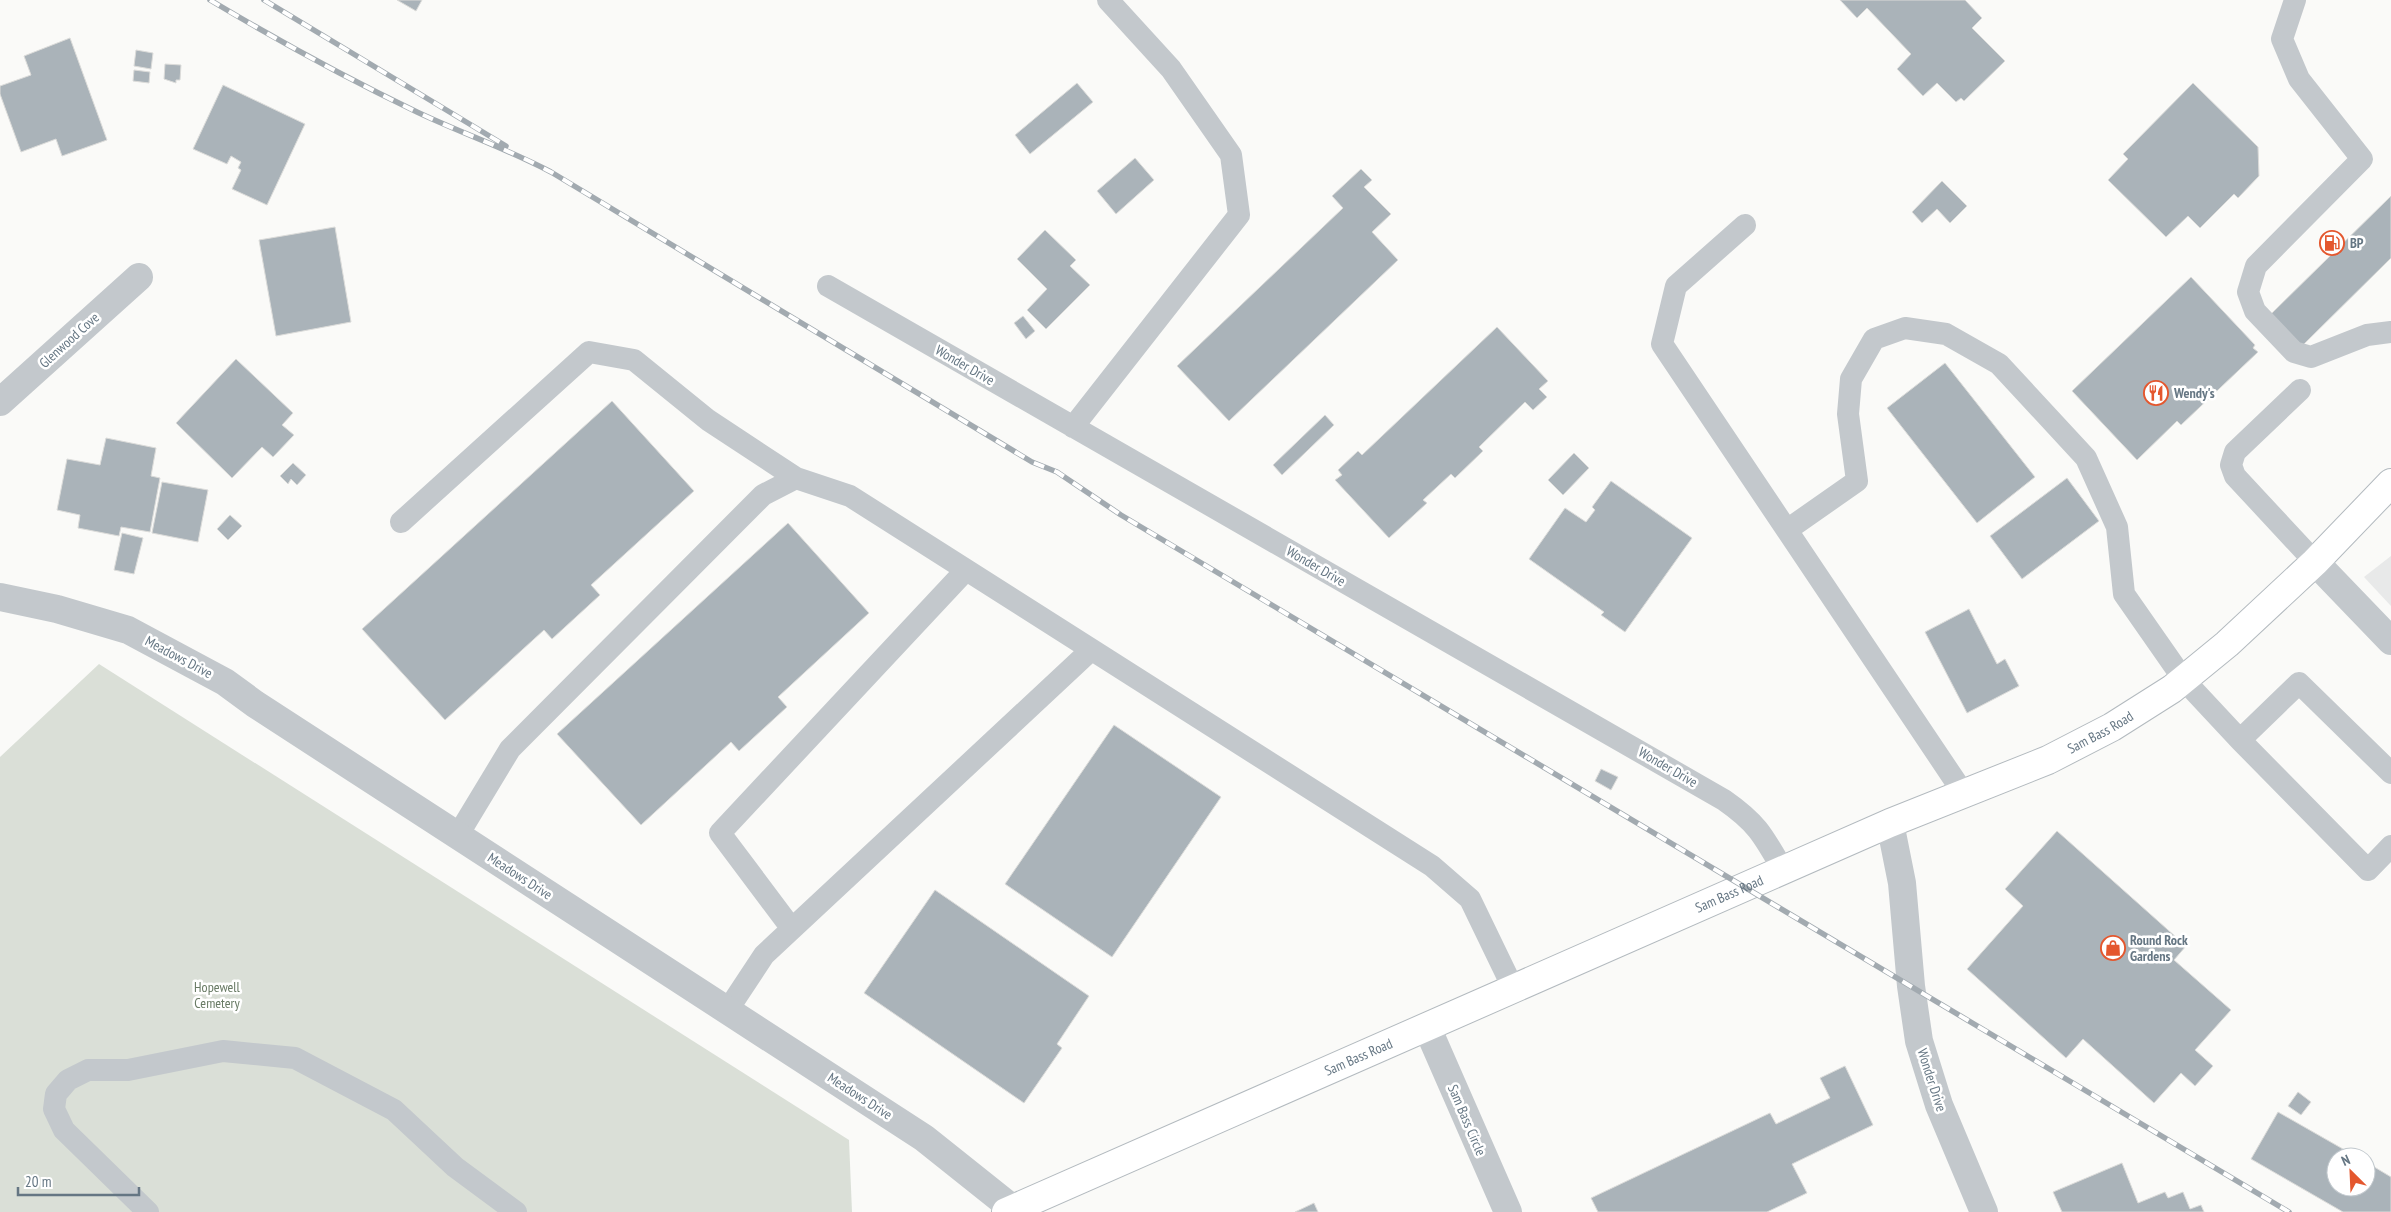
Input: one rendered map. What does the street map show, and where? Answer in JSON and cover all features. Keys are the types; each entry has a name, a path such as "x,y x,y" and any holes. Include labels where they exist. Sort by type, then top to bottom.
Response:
{"main road":[{"name":"Sam Bass Road","path":"1009,1210 1890,823 2048,760 2104,732 2184,680 2227,644 2315,562 2391,483"}],"street":[{"name":"Glenwood Cove","path":"0,402 139,277"},
{"path":"2315,562 2391,641"},
{"name":"Meadows Drive","path":"0,597 57,609 128,630 225,682 924,1138 1009,1210"},
{"name":"Wonder Drive","path":"1890,823 1902,883 1910,986 1919,1041 1939,1105 1984,1212"},
{"name":"Sam Bass Circle","path":"1427,1027 1508,1212"}],"lane":[{"path":"1073,427 1240,215 1231,155 1171,69 1108,0"},
{"path":"2295,0 2282,39 2299,79 2362,158 2256,266 2248,292 2255,312 2294,352 2311,357 2367,335 2391,332"},
{"path":"1745,225 1676,286 1662,344 1964,794"},
{"name":"Wonder Drive","path":"828,286 1724,800 1745,815 1759,829 1782,870"},
{"path":"1787,530 1857,481 1848,414 1851,379 1874,339 1905,328 1946,334 1999,364 2086,458 2117,527 2124,594 2184,680 2240,740 2368,870 2391,846"},
{"path":"402,522 589,352 634,360 708,420 796,478 850,496 1432,866 1470,899 1513,988"},
{"path":"2300,390 2235,452 2231,465 2235,476 2315,562"},
{"path":"458,835 510,749 763,494 796,478"},
{"path":"792,929 720,833 966,570"},
{"path":"727,1011 764,955 1091,650"},
{"path":"2240,740 2300,683 2391,773"},
{"path":"148,1212 64,1130 54,1109 56,1094 68,1080 88,1070 128,1070 223,1050 295,1058 394,1110 455,1167 516,1212"}],"shaded area":[{"path":"2391,556 2391,606 2364,577"}],"green space":[{"name":"Hopewell Cemetery","path":"99,664 849,1140 852,1212 0,1212 0,757"}],"building":[{"path":"397,0 422,0 416,11"},
{"path":"1840,0 1965,0 1982,18 1972,28 2005,61 1964,101 1961,98 1956,102 1937,83 1923,96 1897,69 1911,54 1867,8 1857,18"},
{"path":"70,38 107,140 62,156 56,139 21,152 0,94 0,86 31,75 24,56"},
{"path":"136,50 153,53 151,69 134,66"},
{"path":"165,64 181,65 180,80 176,80 176,83 164,79"},
{"path":"134,70 150,72 149,83 133,81"},
{"path":"1077,83 1093,102 1030,154 1015,135"},
{"path":"2193,83 2258,147 2259,176 2238,198 2234,194 2200,228 2188,216 2166,237 2108,180 2128,159 2123,154"},
{"path":"223,85 305,124 267,205 232,189 241,170 238,168 241,162 231,156 227,164 193,149"},
{"path":"1135,158 1154,180 1116,214 1097,191"},
{"path":"1361,169 1372,180 1364,187 1391,214 1372,232 1398,260 1229,421 1177,366 1343,208 1332,196"},
{"path":"1942,181 1967,206 1950,223 1937,209 1922,223 1912,212"},
{"path":"2391,196 2391,258 2302,346 2271,314"},
{"path":"335,227 351,322 276,336 259,240"},
{"path":"1045,230 1076,260 1070,266 1090,285 1046,329 1027,310 1047,289 1017,259"},
{"path":"2191,277 2255,345 2253,348 2258,352 2181,425 2177,421 2137,460 2072,391"},
{"path":"1023,316 1035,331 1026,339 1014,323"},
{"path":"1497,327 1548,381 1539,389 1547,397 1533,410 1525,402 1479,447 1483,451 1455,478 1451,474 1423,500 1427,503 1389,538 1335,480 1342,475 1338,470 1358,451 1362,455"},
{"path":"236,359 293,413 282,425 294,435 273,457 262,447 232,478 176,423"},
{"path":"1945,363 2035,477 1977,523 1887,408"},
{"path":"612,401 694,491 591,585 600,595 552,639 544,630 445,720 362,629"},
{"path":"1325,415 1334,425 1282,475 1273,465"},
{"path":"106,438 156,448 151,476 160,478 150,532 121,527 119,536 78,528 80,515 57,510 67,459 100,465"},
{"path":"1574,453 1589,468 1563,495 1548,480"},
{"path":"293,463 306,475 297,485 291,479 288,484 280,476"},
{"path":"2067,478 2099,521 2022,579 1990,536"},
{"path":"1611,481 1692,538 1625,632 1601,615 1604,612 1529,559 1565,508 1586,522 1595,510 1592,507"},
{"path":"162,482 208,490 198,542 152,533"},
{"path":"230,515 242,526 228,540 217,529"},
{"path":"788,523 869,613 778,697 787,707 739,751 731,742 641,825 557,734"},
{"path":"122,533 143,538 134,574 114,570"},
{"path":"1969,609 1997,664 2005,659 2019,686 1967,713 1925,632"},
{"path":"1114,725 1221,797 1112,957 1005,884"},
{"path":"1601,769 1618,777 1611,790 1595,781"},
{"path":"2057,831 2186,946 2174,960 2231,1010 2195,1050 2213,1066 2195,1086 2181,1073 2154,1103 2083,1039 2066,1058 1967,969 2023,906 2005,889"},
{"path":"935,890 1089,996 1057,1044 1062,1048 1024,1103 864,993"},
{"path":"1845,1066 1873,1125 1792,1164 1807,1193 1767,1212 1598,1212 1591,1198 1770,1113 1776,1124 1830,1098 1820,1078"},
{"path":"2298,1092 2311,1102 2301,1115 2288,1106"},
{"path":"2278,1112 2339,1147 2326,1147 2326,1197 2376,1197 2376,1168 2391,1177 2391,1212 2343,1212 2251,1159"},
{"path":"2122,1163 2138,1203 2165,1192 2168,1198 2183,1192 2190,1209 2201,1205 2204,1212 2062,1212 2053,1192"},
{"path":"1314,1203 1318,1212 1295,1212"}],"railway":[{"path":"210,0 364,86 551,172 1032,462 1057,472 1121,515 2289,1212"},
{"path":"264,0 506,146"}],"place":[{"name":"BP","path":"2332,243"},
{"name":"Wendy's","path":"2156,393"},
{"name":"Round Rock Gardens","path":"2113,948"}]}
